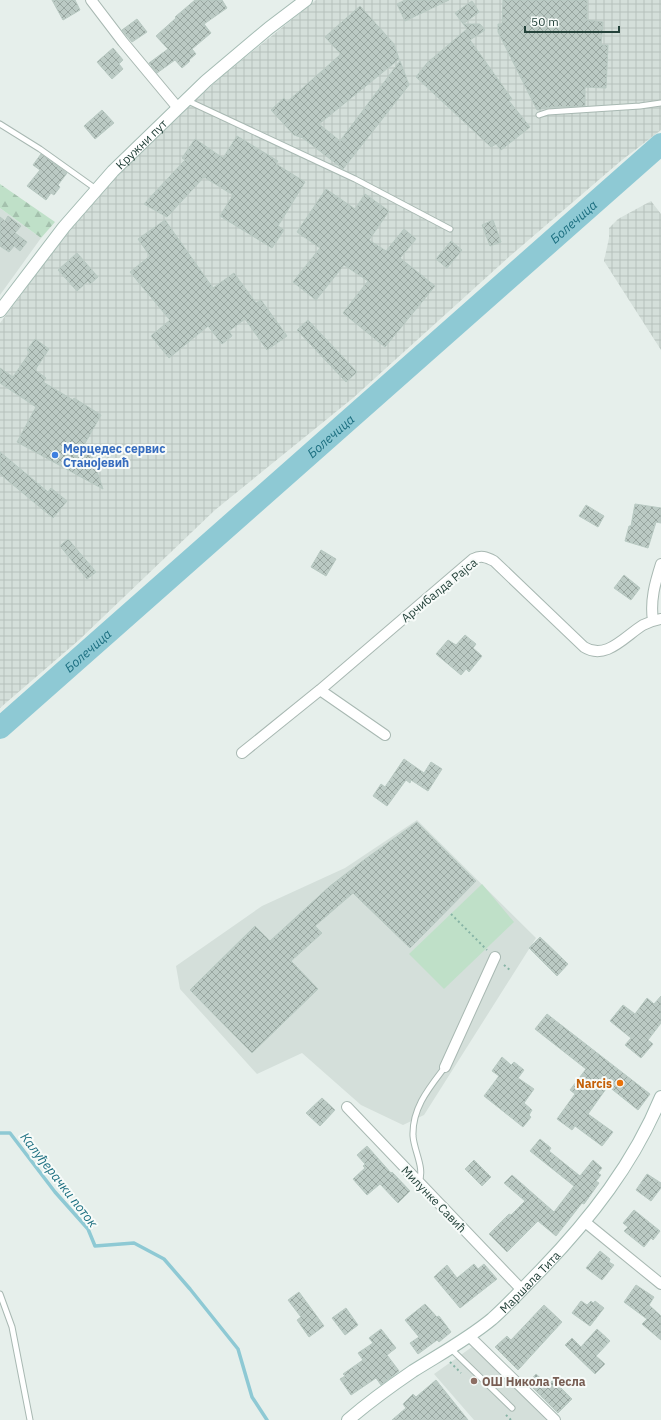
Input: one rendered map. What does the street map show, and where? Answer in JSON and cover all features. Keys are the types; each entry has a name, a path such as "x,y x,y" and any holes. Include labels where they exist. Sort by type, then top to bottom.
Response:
{"street":[{"path":"91,0 123,42 181,104"},
{"name":"Кружни пут","path":"0,311 64,227 113,171 181,104 269,28 306,0"},
{"name":"Арчибалда Рајса","path":"242,753 320,690 473,559 478,557 482,556 494,560 584,647 589,650 598,652 615,646 643,625 657,620"},
{"path":"657,620 651,607 653,589 661,564"},
{"path":"320,690 385,735"},
{"path":"445,1067 495,957"},
{"name":"Маршала Тита","path":"348,1420 398,1381 469,1336 492,1319 522,1290 585,1222 604,1197 621,1172 655,1112 661,1097"},
{"name":"Милунке Савић","path":"347,1107 522,1290"},
{"path":"585,1222 661,1284"},
{"path":"469,1336 555,1420"}],"lane":[{"path":"538,115 548,112 640,106 661,103"},
{"path":"181,104 355,179 450,229"},
{"path":"0,124 40,149 96,189"},
{"path":"419,1183 421,1174 413,1137 416,1116 423,1097 445,1067"},
{"path":"0,1294 12,1327 30,1420"},
{"path":"450,1348 512,1408"}],"path":[{"path":"451,914 511,971"}],"shaded area":[{"path":"316,0 661,0 661,130 622,160 510,256 353,398 215,510 79,640 0,708 0,323 71,227 111,181 148,143 222,76"},
{"path":"651,201 661,214 661,350 604,261 609,238 609,228 618,219"},
{"path":"0,208 41,238 0,295"},
{"path":"417,820 536,938 424,1115 403,1125 361,1105 302,1053 257,1074 180,989 176,966 262,906 345,868"},
{"name":"ОШ Никола Тесла","path":"472,1347 549,1420 474,1420 434,1374"}],"green space":[{"path":"0,184 55,222 41,238 0,208"},
{"path":"482,884 514,922 444,989 409,954"}],"building":[{"path":"52,0 75,0 80,10 63,20"},
{"path":"195,0 222,0 227,8 204,24 211,33 192,49 196,54 189,60 190,61 182,68 175,60 157,73 149,63 168,49 156,36"},
{"path":"405,0 449,0 405,21 397,4"},
{"path":"503,0 587,0 587,20 603,22 601,45 608,45 606,88 585,87 585,106 551,107 537,110 498,32 498,24 502,24"},
{"path":"472,1 479,12 463,24 455,13"},
{"path":"360,6 394,44 399,59 319,124 340,141 400,61 409,85 343,169 303,138 294,135 271,110 284,98 287,102 341,54 325,37"},
{"path":"137,19 147,32 132,42 122,30"},
{"path":"463,24 480,24 485,30 470,40 512,99 509,101 530,127 501,150 496,144 491,147 416,77 427,63 467,29"},
{"path":"113,48 123,60 119,64 123,69 112,79 97,62"},
{"path":"102,110 114,123 95,139 84,126"},
{"path":"237,136 278,161 276,164 305,182 278,226 284,230 272,248 220,216 233,195 204,177 167,217 144,204 185,160 182,158 195,139 223,158"},
{"path":"41,154 67,173 58,185 60,187 54,195 51,193 46,200 27,186 40,170 33,165"},
{"path":"326,189 355,209 365,194 389,211 369,240 386,251 404,229 416,239 400,258 435,286 385,347 343,313 368,281 344,265 316,300 293,282 320,248 297,232"},
{"path":"8,216 21,226 15,233 27,242 20,251 14,246 9,252 0,246 0,217 5,221"},
{"path":"165,220 213,288 234,273 256,303 261,300 287,336 267,350 245,319 229,331 232,336 222,344 208,326 169,358 151,336 170,320 130,272 150,256 138,239"},
{"path":"493,220 501,242 490,246 482,225"},
{"path":"451,241 462,250 447,268 436,259"},
{"path":"77,253 98,277 90,284 88,281 77,291 58,270"},
{"path":"308,320 357,372 346,382 297,330"},
{"path":"35,339 49,349 35,370 46,378 43,382 73,400 74,398 101,415 84,445 89,448 103,489 17,442 36,407 0,383 0,368 13,377 30,352 27,350"},
{"path":"0,452 48,492 51,488 67,501 53,518 0,474"},
{"path":"635,504 661,508 661,523 656,522 648,548 625,541 629,526 631,526"},
{"path":"586,505 604,516 598,527 579,516"},
{"path":"68,539 96,572 87,579 60,546"},
{"path":"321,550 336,559 326,576 311,567"},
{"path":"624,575 640,588 631,600 614,588"},
{"path":"465,635 476,644 473,648 482,656 469,672 466,669 461,675 436,654 448,640 456,645"},
{"path":"404,759 424,773 431,762 442,769 428,791 411,780 410,783 406,780 387,806 373,796 381,784 385,787"},
{"path":"417,822 476,881 410,948 353,893 315,926 322,933 291,961 318,989 252,1053 190,990 255,926 270,941 330,886"},
{"path":"540,937 568,964 557,976 529,948"},
{"path":"661,996 661,1023 648,1040 653,1044 641,1058 625,1045 631,1038 610,1021 623,1005 635,1014 647,998 654,1004"},
{"path":"547,1014 650,1094 638,1110 608,1086 588,1114 613,1132 602,1146 575,1126 572,1130 557,1119 575,1094 570,1090 586,1069 535,1029"},
{"path":"502,1057 511,1065 514,1062 524,1070 518,1078 534,1089 524,1103 532,1110 529,1115 531,1117 523,1127 484,1096 499,1076 492,1071"},
{"path":"322,1098 335,1110 320,1126 306,1113"},
{"path":"540,1139 551,1148 549,1151 580,1176 593,1160 602,1168 598,1173 601,1175 596,1181 599,1183 584,1204 582,1203 556,1236 538,1221 507,1252 489,1234 509,1214 511,1215 525,1201 504,1183 512,1175 554,1212 574,1186 530,1151"},
{"path":"367,1146 391,1173 392,1172 410,1191 398,1203 380,1184 367,1195 353,1179 365,1168 363,1166 365,1164 357,1155"},
{"path":"474,1160 491,1177 482,1186 465,1169"},
{"path":"647,1174 661,1183 661,1188 651,1201 636,1190"},
{"path":"634,1210 660,1231 653,1240 651,1238 644,1247 624,1231 628,1227 623,1223"},
{"path":"600,1251 610,1259 609,1262 614,1265 602,1280 586,1268"},
{"path":"474,1264 478,1269 484,1264 497,1279 460,1308 434,1277 447,1265 457,1278"},
{"path":"636,1285 654,1297 649,1305 661,1316 661,1340 642,1324 647,1319 624,1302"},
{"path":"299,1292 324,1326 309,1337 297,1320 301,1317 288,1300"},
{"path":"581,1301 587,1305 591,1301 593,1303 595,1301 604,1308 590,1326 572,1313"},
{"path":"425,1304 437,1317 439,1316 451,1332 439,1342 437,1340 418,1354 410,1343 419,1337 405,1320"},
{"path":"544,1305 562,1322 518,1370 495,1347 507,1336 511,1340"},
{"path":"346,1308 358,1325 345,1335 332,1318"},
{"path":"381,1329 396,1348 387,1355 399,1371 381,1385 376,1378 351,1395 340,1379 345,1376 343,1374 363,1360 358,1353 373,1343 369,1338"},
{"path":"597,1329 610,1341 596,1356 605,1364 595,1374 565,1345 572,1338 581,1347"},
{"path":"536,1374 548,1385 553,1380 572,1399 558,1413 528,1383"},
{"path":"436,1380 468,1420 392,1420 406,1408 403,1404 413,1394 416,1397"}],"waterway":[{"name":"Болечица","path":"0,728 661,144"},
{"name":"Калуђерачки поток","path":"0,1133 10,1133 55,1192 88,1229 95,1246 134,1243 164,1259 238,1349 252,1397 267,1420"}],"place":[{"name":"Мерцедес сервис Станојевић","path":"55,455"},
{"name":"Narcis","path":"620,1083"},
{"name":"ОШ Никола Тесла","path":"474,1381"}]}
